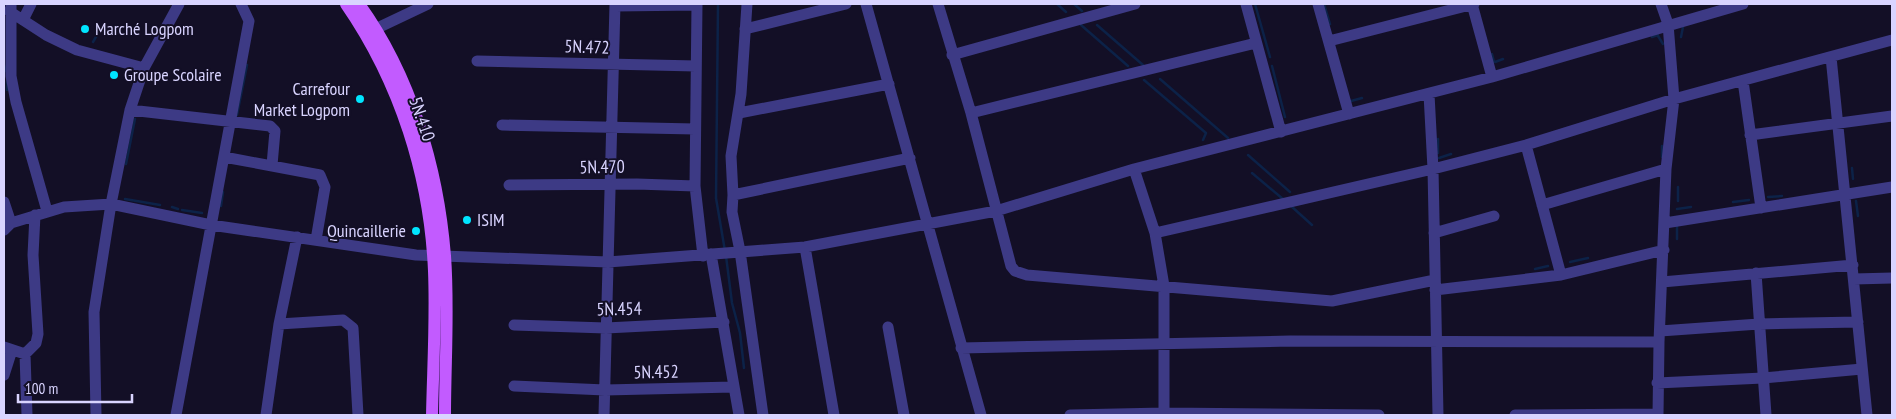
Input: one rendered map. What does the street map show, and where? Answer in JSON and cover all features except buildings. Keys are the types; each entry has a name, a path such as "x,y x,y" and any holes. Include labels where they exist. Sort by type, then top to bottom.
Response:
{"main road":[{"name":"5N.410","path":"346,4 371,30 413,145 439,255 440,332"},
{"path":"360,4 371,30"},
{"path":"432,415 440,332"},
{"path":"440,332 444,415"}],"street":[{"path":"22,20 31,4"},
{"path":"96,415 94,312 110,204 130,110 144,68 179,4"},
{"path":"176,415 249,21 241,4"},
{"path":"371,30 428,4"},
{"path":"604,415 615,5 697,4 695,186 712,254 739,415"},
{"path":"747,4 739,113 734,125 731,156 732,212 763,415"},
{"path":"745,29 846,4"},
{"path":"866,4 981,415"},
{"path":"938,4 971,113 1011,266 1021,274 1332,301 1435,285 1561,275 1664,250"},
{"path":"952,55 1135,4"},
{"path":"1246,4 1281,132"},
{"path":"1318,4 1349,114"},
{"path":"1329,41 1473,4 1492,77"},
{"path":"1515,415 1658,415 1657,383 1666,223 1666,169 1674,99 1668,24 1661,4"},
{"path":"4,202 7,226 47,211 78,205 110,204 211,225 439,255 608,262 805,246 927,222 996,211 1134,169 1492,77 1668,24 1743,4"},
{"path":"10,8 22,20 46,35 77,50 144,68"},
{"path":"10,8 7,54 16,102 47,211"},
{"path":"1154,233 1433,169 1526,145 1674,99 1892,40"},
{"path":"971,113 1256,43"},
{"path":"1831,57 1867,415"},
{"name":"5N.472","path":"477,62 696,66"},
{"path":"1742,81 1761,208"},
{"path":"739,113 889,84"},
{"path":"1429,94 1433,169 1438,415"},
{"path":"130,110 231,121 273,129 272,165"},
{"path":"1750,135 1892,116"},
{"path":"502,125 695,129"},
{"path":"1526,145 1561,275"},
{"path":"224,157 315,174 324,180 325,187 316,240"},
{"path":"733,195 910,158"},
{"path":"1134,169 1154,233 1164,286 1162,343 1164,413"},
{"path":"1542,205 1666,169"},
{"name":"5N.470","path":"510,185 695,186"},
{"path":"1666,223 1892,187"},
{"path":"27,415 25,354 36,343 38,334 32,255 35,215"},
{"path":"1434,233 1494,216"},
{"path":"266,415 279,324 298,237"},
{"path":"805,246 834,415"},
{"path":"1662,282 1853,265"},
{"path":"1756,273 1766,415"},
{"path":"1854,279 1892,278"},
{"path":"279,324 342,320 350,324 353,328 358,415"},
{"name":"5N.454","path":"514,325 606,328 724,322"},
{"path":"961,348 1290,340 1437,343 1659,337 1759,324 1858,322"},
{"path":"888,327 904,415"},
{"path":"4,375 8,349 25,354"},
{"path":"1657,383 1763,378 1862,369"},
{"name":"5N.452","path":"514,386 604,390 733,387"},
{"path":"1070,415 1164,413 1378,415"}],"waterway":[{"path":"718,4 716,198 725,251"},
{"path":"1057,4 1066,12"},
{"path":"1074,4 1082,11"},
{"path":"1255,4 1270,57"},
{"path":"1324,4 1330,24"},
{"path":"1081,25 1128,66"},
{"path":"1097,25 1143,65"},
{"path":"1681,37 1683,27"},
{"path":"93,42 100,30"},
{"path":"1652,37 1658,35"},
{"path":"1658,36 1663,44"},
{"path":"1492,54 1494,62"},
{"path":"1495,62 1503,59"},
{"path":"4,65 6,71"},
{"path":"237,115 247,65"},
{"path":"1272,66 1285,117"},
{"path":"1160,79 1228,138"},
{"path":"1144,80 1206,133 1203,140"},
{"path":"7,81 7,90"},
{"path":"1351,101 1362,98"},
{"path":"126,164 135,119"},
{"path":"1438,139 1438,153"},
{"path":"1662,146 1662,157"},
{"path":"1439,158 1451,154"},
{"path":"1248,155 1290,192"},
{"path":"1852,168 1853,179"},
{"path":"1252,173 1283,199"},
{"path":"1678,187 1678,201"},
{"path":"221,206 223,192"},
{"path":"1768,197 1782,196"},
{"path":"125,199 160,205"},
{"path":"1733,202 1749,200"},
{"path":"1856,201 1858,216"},
{"path":"1291,206 1312,225"},
{"path":"172,207 178,209"},
{"path":"1677,209 1691,207"},
{"path":"182,210 202,213"},
{"path":"1677,224 1677,239"},
{"path":"726,256 732,303 740,333 744,368"},
{"path":"1570,262 1588,258"},
{"path":"1535,269 1548,266"}],"place":[{"name":"Marché Logpom","path":"85,29"},
{"name":"Groupe Scolaire","path":"114,75"},
{"name":"Carrefour Market Logpom","path":"360,99"},
{"name":"ISIM","path":"467,220"},
{"name":"Quincaillerie","path":"416,231"}]}
